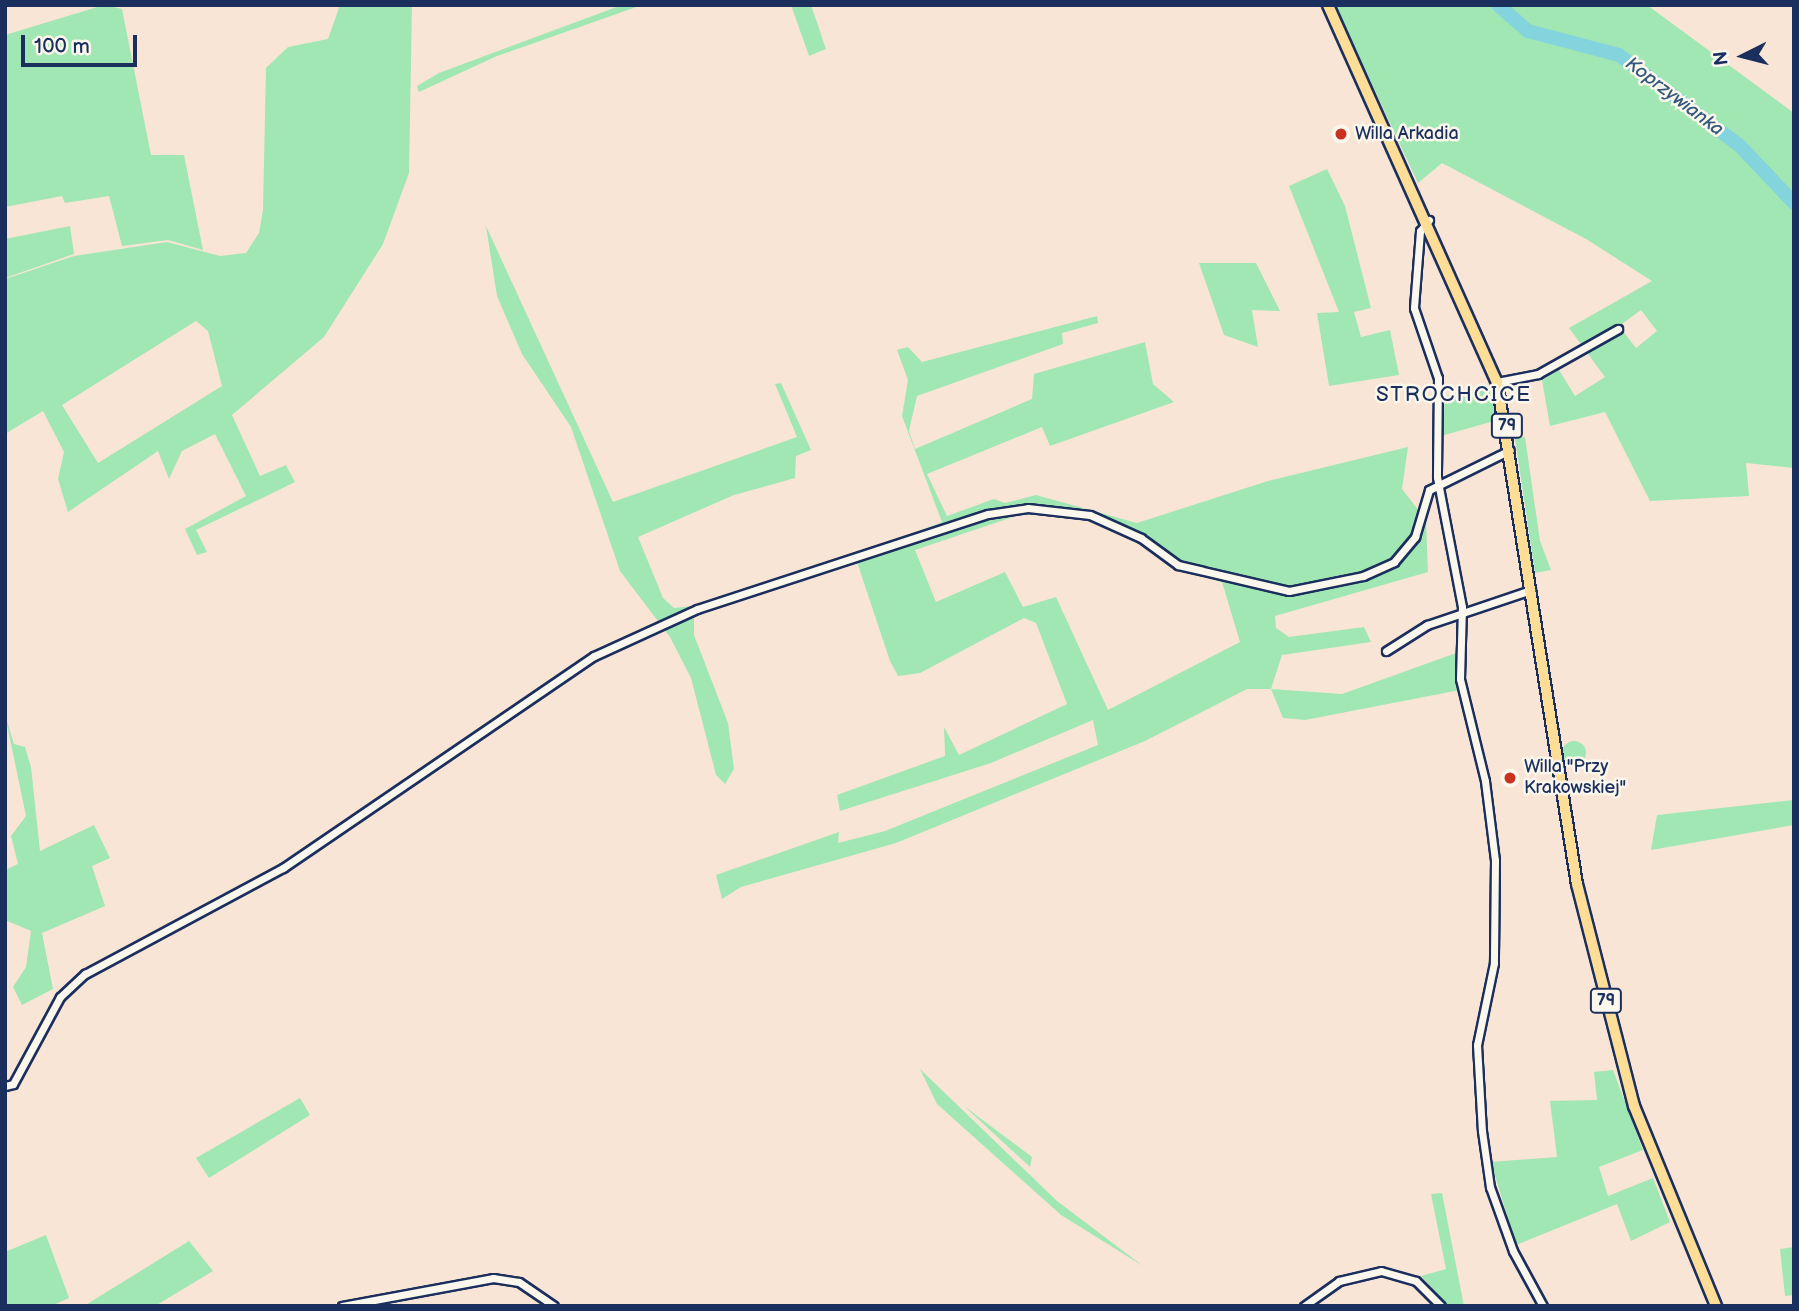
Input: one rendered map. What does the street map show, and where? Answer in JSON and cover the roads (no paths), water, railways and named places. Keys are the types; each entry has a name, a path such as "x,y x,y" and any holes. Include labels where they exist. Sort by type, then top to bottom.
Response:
{"main road":[{"name":"79","path":"1328,5 1429,219 1497,382 1510,450 1572,860 1627,1084 1716,1306"}],"street":[{"path":"1429,219 1420,231 1413,305 1438,378 1438,484 1462,615 1461,679 1485,781 1495,860 1494,963 1477,1045 1482,1131 1490,1187 1513,1251 1543,1306"},
{"path":"1497,382 1538,374 1618,329"},
{"path":"5,1086 13,1084 60,996 85,974 283,867 594,656 697,609 988,514 1028,508 1090,515 1140,538 1178,565 1289,591 1363,576 1394,562 1415,537 1427,493 1438,484 1510,450"},
{"path":"1386,651 1427,625 1531,590"},
{"path":"1304,1306 1339,1281 1381,1270 1416,1281 1441,1306"},
{"path":"342,1306 493,1278 519,1282 554,1306"}],"waterway":[{"name":"Koprzywianka","path":"1498,5 1528,31 1619,55 1739,145 1794,203"}],"place":[{"name":"Willa Arkadia","path":"1341,134"},
{"name":"Willa \"Przy Krakowskiej\"","path":"1510,778"}],"district":[{"name":"STROCHCICE","path":"1454,395"}]}
